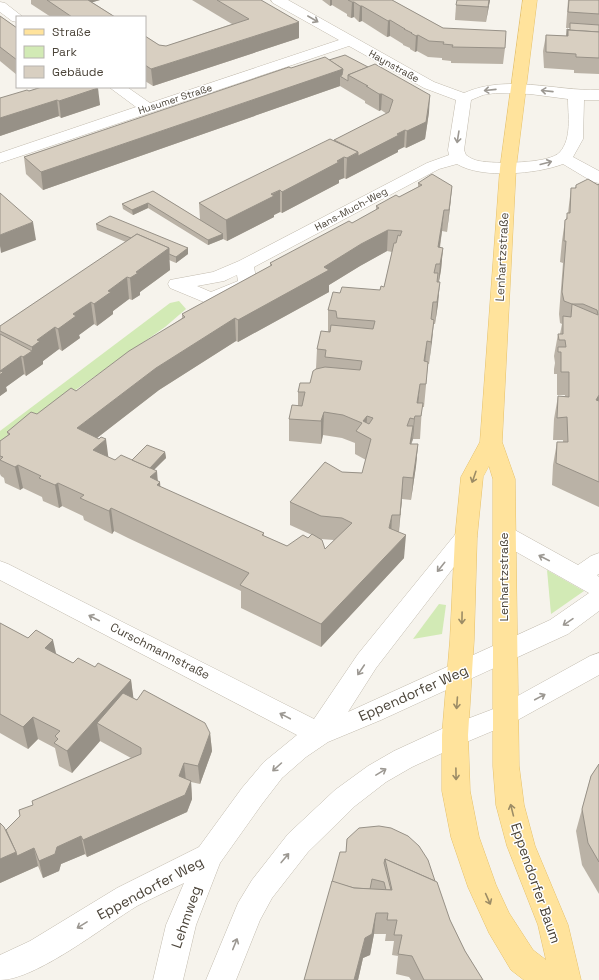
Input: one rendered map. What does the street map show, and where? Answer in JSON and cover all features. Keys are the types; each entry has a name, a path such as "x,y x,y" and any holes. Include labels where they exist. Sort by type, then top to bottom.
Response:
{"main road":[{"name":"Lenhartzstraße","path":"505,715 504,479 491,442 508,168 530,0"},
{"name":"Lenhartzstraße","path":"459,671 462,640 466,537 472,477 491,442"},
{"path":"459,671 455,735 456,791 464,837 482,887 499,923 522,960 548,980"},
{"name":"Eppendorfer Baum","path":"505,715 506,766 510,804 521,846 553,925 566,980"}],"street":[{"name":"Haynstraße","path":"279,0 429,85 464,98"},
{"path":"0,6 16,17"},
{"name":"Husumer Straße","path":"0,158 350,40"},
{"path":"118,88 147,108"},
{"path":"576,95 576,141 564,158 541,164 508,168 479,166 458,158 456,150 464,98 474,92 491,89 518,89 547,90 576,95 599,95"},
{"name":"Hans-Much-Weg","path":"245,265 433,166 458,158"},
{"path":"564,158 599,178"},
{"path":"505,535 530,551 599,588"},
{"path":"319,734 368,661 466,537"},
{"path":"579,576 599,562"},
{"name":"Curschmannstraße","path":"0,570 319,734"},
{"name":"Eppendorfer Weg","path":"0,970 41,950 127,897 209,856 273,770 297,749 319,734 372,713 459,671 504,653 559,627 599,598"},
{"path":"220,980 248,913 271,877 298,843 316,824 366,781 403,759 455,735 505,715 599,663"},
{"name":"Lehmweg","path":"168,980 181,925 209,856"}],"green space":[{"path":"179,301 186,309 165,327 57,403 0,446 0,431 170,303"},
{"path":"547,570 584,591 551,614"},
{"path":"439,604 446,605 442,634 413,639"}],"building":[{"path":"47,0 88,0 113,16 71,16"},
{"path":"217,0 261,0 299,22 151,69 146,66 146,37 159,45 166,46 249,19"},
{"path":"348,0 392,0 443,28 506,31 505,48 452,47 453,45 443,44 444,42 429,41 418,35 416,36 390,20 388,21"},
{"path":"457,0 489,0 488,7 456,5"},
{"path":"569,0 599,0 599,14 568,12"},
{"path":"0,16 16,27 16,59 0,47"},
{"path":"570,23 599,25 599,32 568,30 567,36 567,29 570,30"},
{"path":"568,30 599,32 599,58 576,57 576,54 546,52 546,35 568,36"},
{"path":"345,55 368,67 348,75 348,81 340,76 342,75 343,69 329,60"},
{"path":"325,57 343,69 41,172 24,157 289,67 291,68"},
{"path":"375,64 430,95 426,122 397,134 399,135 358,156 358,152 334,140 389,112 393,100 379,94 348,75"},
{"path":"39,88 98,88 0,118 0,98 27,90 29,91"},
{"path":"330,139 358,152 347,158 344,157 337,161 339,162 282,192 280,190 271,194 274,196 226,220 199,203"},
{"path":"432,174 452,186 449,210 444,210 438,247 443,248 440,264 436,264 434,273 438,273 437,282 440,282 437,302 433,302 431,319 434,320 431,342 427,341 424,361 428,362 426,384 420,384 417,403 423,403 421,416 415,416 414,419 410,418 407,426 413,426 410,444 418,444 413,478 403,477 400,515 392,515 389,528 406,535 321,624 240,585 249,573 111,508 109,511 80,498 84,495 58,483 55,485 39,478 41,476 18,465 15,467 0,460 3,457 0,456 0,441 10,434 7,432 31,412 37,414 71,388 76,391 129,351 185,317 182,314 272,265 270,263 349,221 352,223 379,208 376,206 396,195 399,197 422,185 418,183","holes":["388,230 402,231 400,236 398,235 396,243 394,243 384,287 381,286 380,290 342,287 340,293 333,292 328,310 336,311 337,318 375,321 373,329 331,325 330,332 321,331 317,349 326,350 325,357 362,361 360,370 325,367 313,371 310,383 300,383 298,392 305,392 302,406 292,405 289,419 321,421 324,412 343,415 362,423 356,431 371,439 362,473 342,472 325,462 290,502 321,516 342,518 352,523 325,549 322,540 312,534 308,538 303,535 287,546 262,535 264,533 157,485 160,482 150,477 157,471 121,455 115,460 93,450 106,439 101,437 99,439 77,428 156,368 235,318 238,320 329,270 324,267 361,244","367,416 373,418 369,424 363,421"]},
{"path":"588,179 598,185 599,184 599,395 596,400 599,401 599,482 556,463 557,442 568,442 567,417 557,418 558,396 569,397 569,372 561,372 561,352 558,352 558,347 566,347 565,340 559,340 558,334 563,334 563,316 571,317 572,304 564,301 562,292 566,241 564,241 565,220 567,219 567,213 570,213 571,188 576,188 576,185","holes":["572,304 583,304 597,310 598,315"]},
{"path":"153,191 223,234 208,240 148,203 132,210 122,204"},
{"path":"0,193 33,222 0,235"},
{"path":"110,216 188,248 176,257 169,254 169,248 137,234 131,238 96,224"},
{"path":"137,234 169,248 136,272 138,273 130,278 127,277 108,291 111,292 94,304 91,302 73,314 76,316 58,329 55,327 37,340 40,341 32,347 0,331 0,326"},
{"path":"0,334 32,351 23,357 21,356 0,371"},
{"path":"147,445 165,452 150,468 132,460"},
{"path":"0,623 28,638 36,630 53,640 45,648 73,663 78,658 95,667 98,663 131,680 67,751 54,743 58,739 55,736 60,731 33,717 23,727 0,714"},
{"path":"144,690 205,723 210,733 198,766 184,763 179,776 191,781 185,795 83,840 81,836 57,847 55,854 39,861 34,848 17,856 6,830 20,816 19,810 33,805 32,801 141,754 141,748 97,723 123,693 137,700"},
{"path":"599,764 599,862 588,843 582,809 591,776"},
{"path":"0,823 4,827 16,852 0,859"},
{"path":"379,826 391,828 408,836 419,846 428,860 435,881 385,859 384,863 391,890 386,890 384,882 372,879 370,889 354,888 332,882 340,852 346,852 347,839 359,828"},
{"path":"385,859 437,882 450,920 465,951 483,980 424,980 412,956 398,954 402,935 394,935 397,920 387,920 388,913 376,913 372,934 365,938 354,980 304,980 332,881 354,888 392,890"}]}
